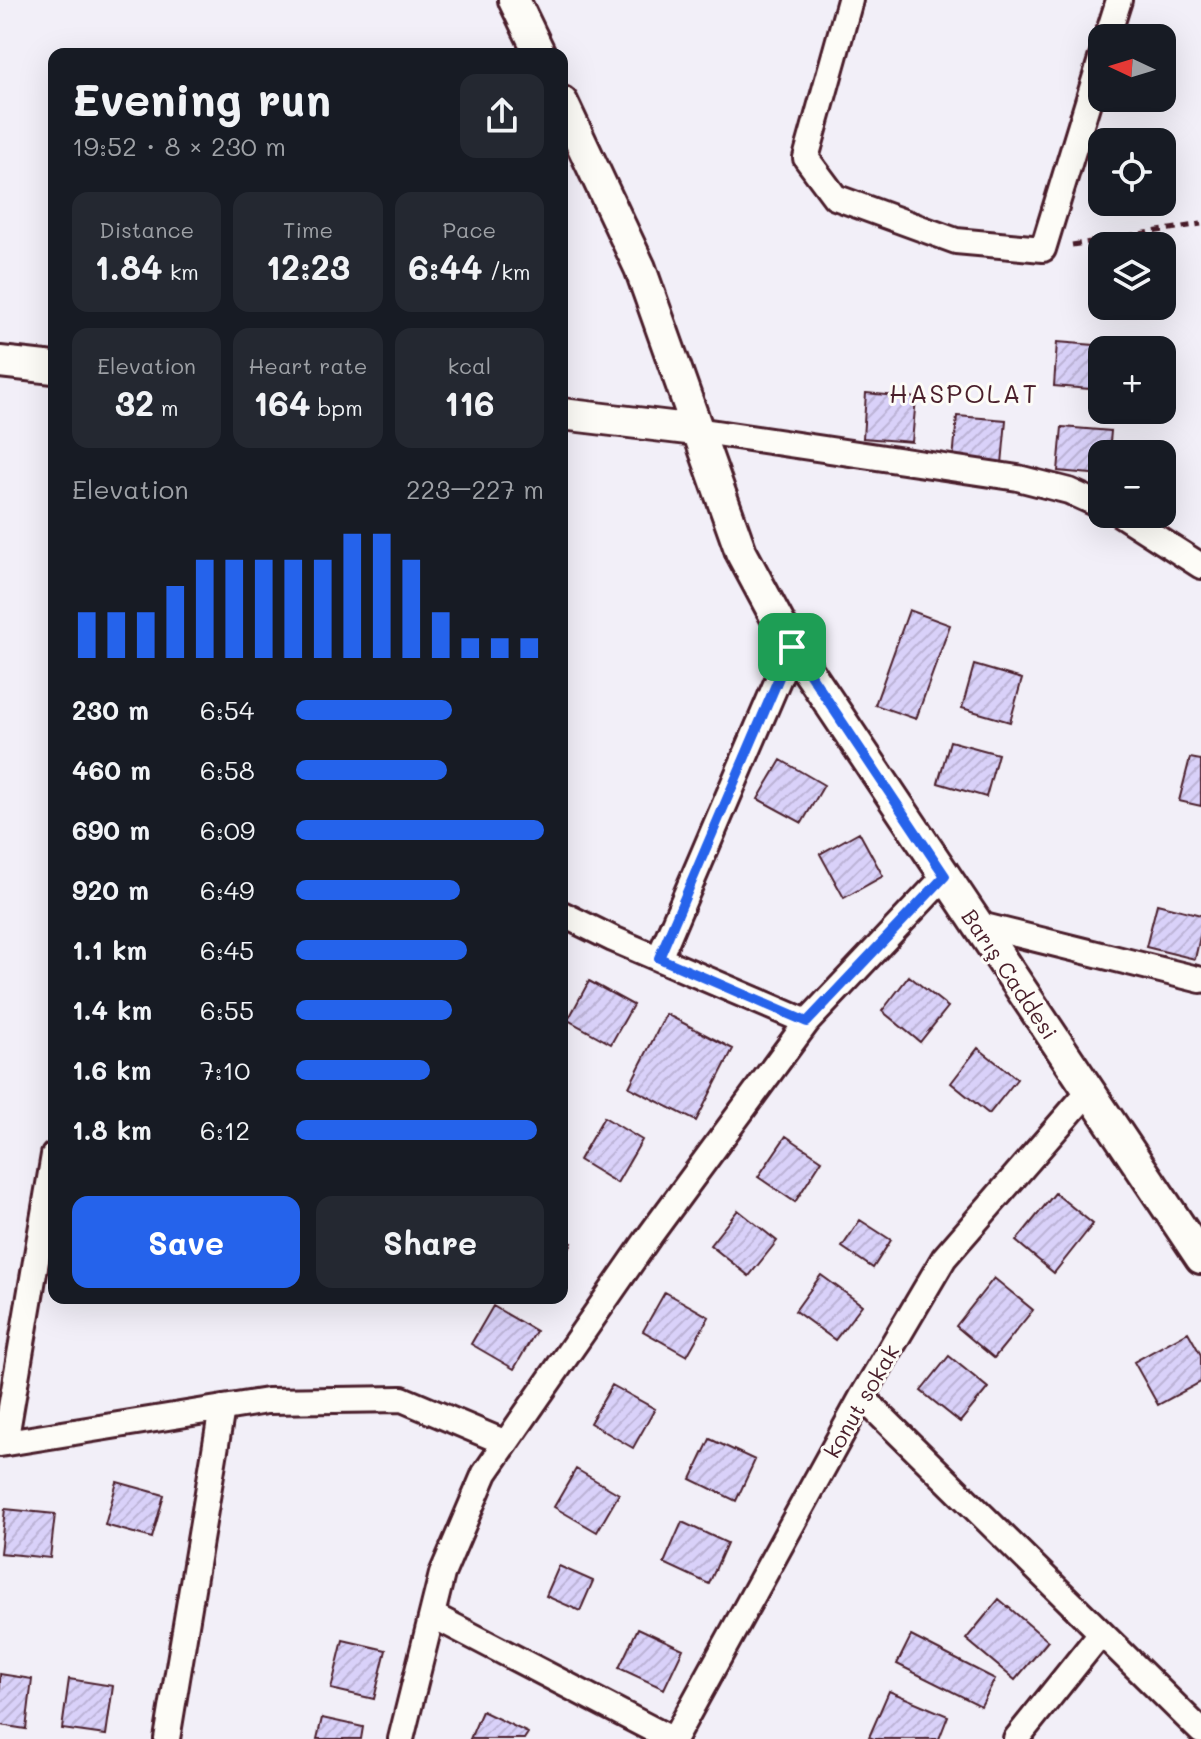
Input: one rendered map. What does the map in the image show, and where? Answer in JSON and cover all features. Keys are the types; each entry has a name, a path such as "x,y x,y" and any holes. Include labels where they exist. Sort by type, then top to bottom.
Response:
{"street":[{"path":"514,0 537,48"},
{"path":"850,0 806,158 835,197 956,241 1043,249 1088,102"},
{"path":"1111,24 1119,0"},
{"name":"Barış Caddesi","path":"568,115 640,268 741,552 792,647 1201,1258"},
{"path":"0,362 48,367"},
{"path":"568,415 696,430 1018,478 1069,491 1088,500"},
{"path":"1142,528 1201,566"},
{"path":"659,958 792,647"},
{"path":"401,1739 442,1574 485,1473 651,1234 807,1022 945,876"},
{"path":"568,917 807,1022"},
{"path":"976,924 1201,980"},
{"name":"konut sokak","path":"672,1739 862,1397 944,1258 1089,1091"},
{"path":"48,1189 3,1444 267,1401 402,1399 506,1443"},
{"path":"862,1397 1201,1731"},
{"path":"167,1739 222,1408"},
{"path":"432,1615 672,1739"},
{"path":"1016,1739 1101,1633"}],"path":[{"path":"1043,249 1201,224"}],"building":[{"path":"1057,342 1088,344 1088,389 1054,386"},
{"path":"866,393 916,398 912,442 863,438"},
{"path":"957,416 1006,420 1002,464 953,460"},
{"path":"1062,427 1111,431 1110,440 1088,440 1088,474 1058,471"},
{"path":"909,610 950,625 916,719 875,705"},
{"path":"974,665 1022,679 1010,722 962,708"},
{"path":"950,741 998,754 986,797 938,783"},
{"path":"1190,758 1201,760 1201,806 1179,801"},
{"path":"781,760 824,785 802,823 758,799"},
{"path":"859,832 883,876 844,898 820,854"},
{"path":"1157,904 1201,915 1195,959 1146,947"},
{"path":"909,976 948,1007 920,1042 882,1011"},
{"path":"589,981 633,1005 611,1044 568,1020"},
{"path":"666,1014 733,1049 696,1121 629,1087"},
{"path":"978,1048 1017,1079 989,1114 951,1083"},
{"path":"604,1117 642,1140 617,1183 579,1160"},
{"path":"786,1136 822,1160 795,1202 758,1177"},
{"path":"1055,1193 1093,1224 1054,1273 1016,1241"},
{"path":"738,1210 777,1241 749,1276 710,1245"},
{"path":"860,1220 891,1240 873,1268 842,1247"},
{"path":"821,1275 862,1305 835,1340 795,1311"},
{"path":"994,1278 1033,1310 994,1358 956,1326"},
{"path":"665,1292 709,1317 687,1356 643,1331"},
{"path":"493,1306 536,1331 514,1369 471,1344"},
{"path":"1188,1332 1201,1355 1201,1382 1158,1405 1134,1362"},
{"path":"949,1356 988,1388 960,1422 921,1391"},
{"path":"612,1385 655,1409 633,1448 590,1423"},
{"path":"710,1439 755,1460 736,1501 691,1479"},
{"path":"576,1469 619,1494 597,1532 554,1507"},
{"path":"117,1482 164,1495 152,1538 105,1525"},
{"path":"5,1509 55,1514 50,1558 0,1553"},
{"path":"682,1522 727,1543 709,1584 664,1563"},
{"path":"559,1566 593,1581 580,1611 546,1596"},
{"path":"999,1599 1048,1641 1015,1680 966,1639"},
{"path":"638,1628 683,1649 664,1689 619,1668"},
{"path":"911,1636 995,1679 981,1706 897,1664"},
{"path":"343,1640 386,1650 374,1699 331,1689"},
{"path":"0,1674 32,1679 26,1729 0,1725"},
{"path":"69,1679 113,1686 106,1735 62,1729"},
{"path":"889,1691 948,1716 939,1739 869,1737"},
{"path":"482,1711 528,1733 524,1739 470,1739"},
{"path":"322,1718 363,1727 361,1739 317,1739"}],"district":[{"name":"HASPOLAT","path":"964,393"}],"route":[{"path":"792,647 945,876 807,1022 659,958 792,647"}]}
